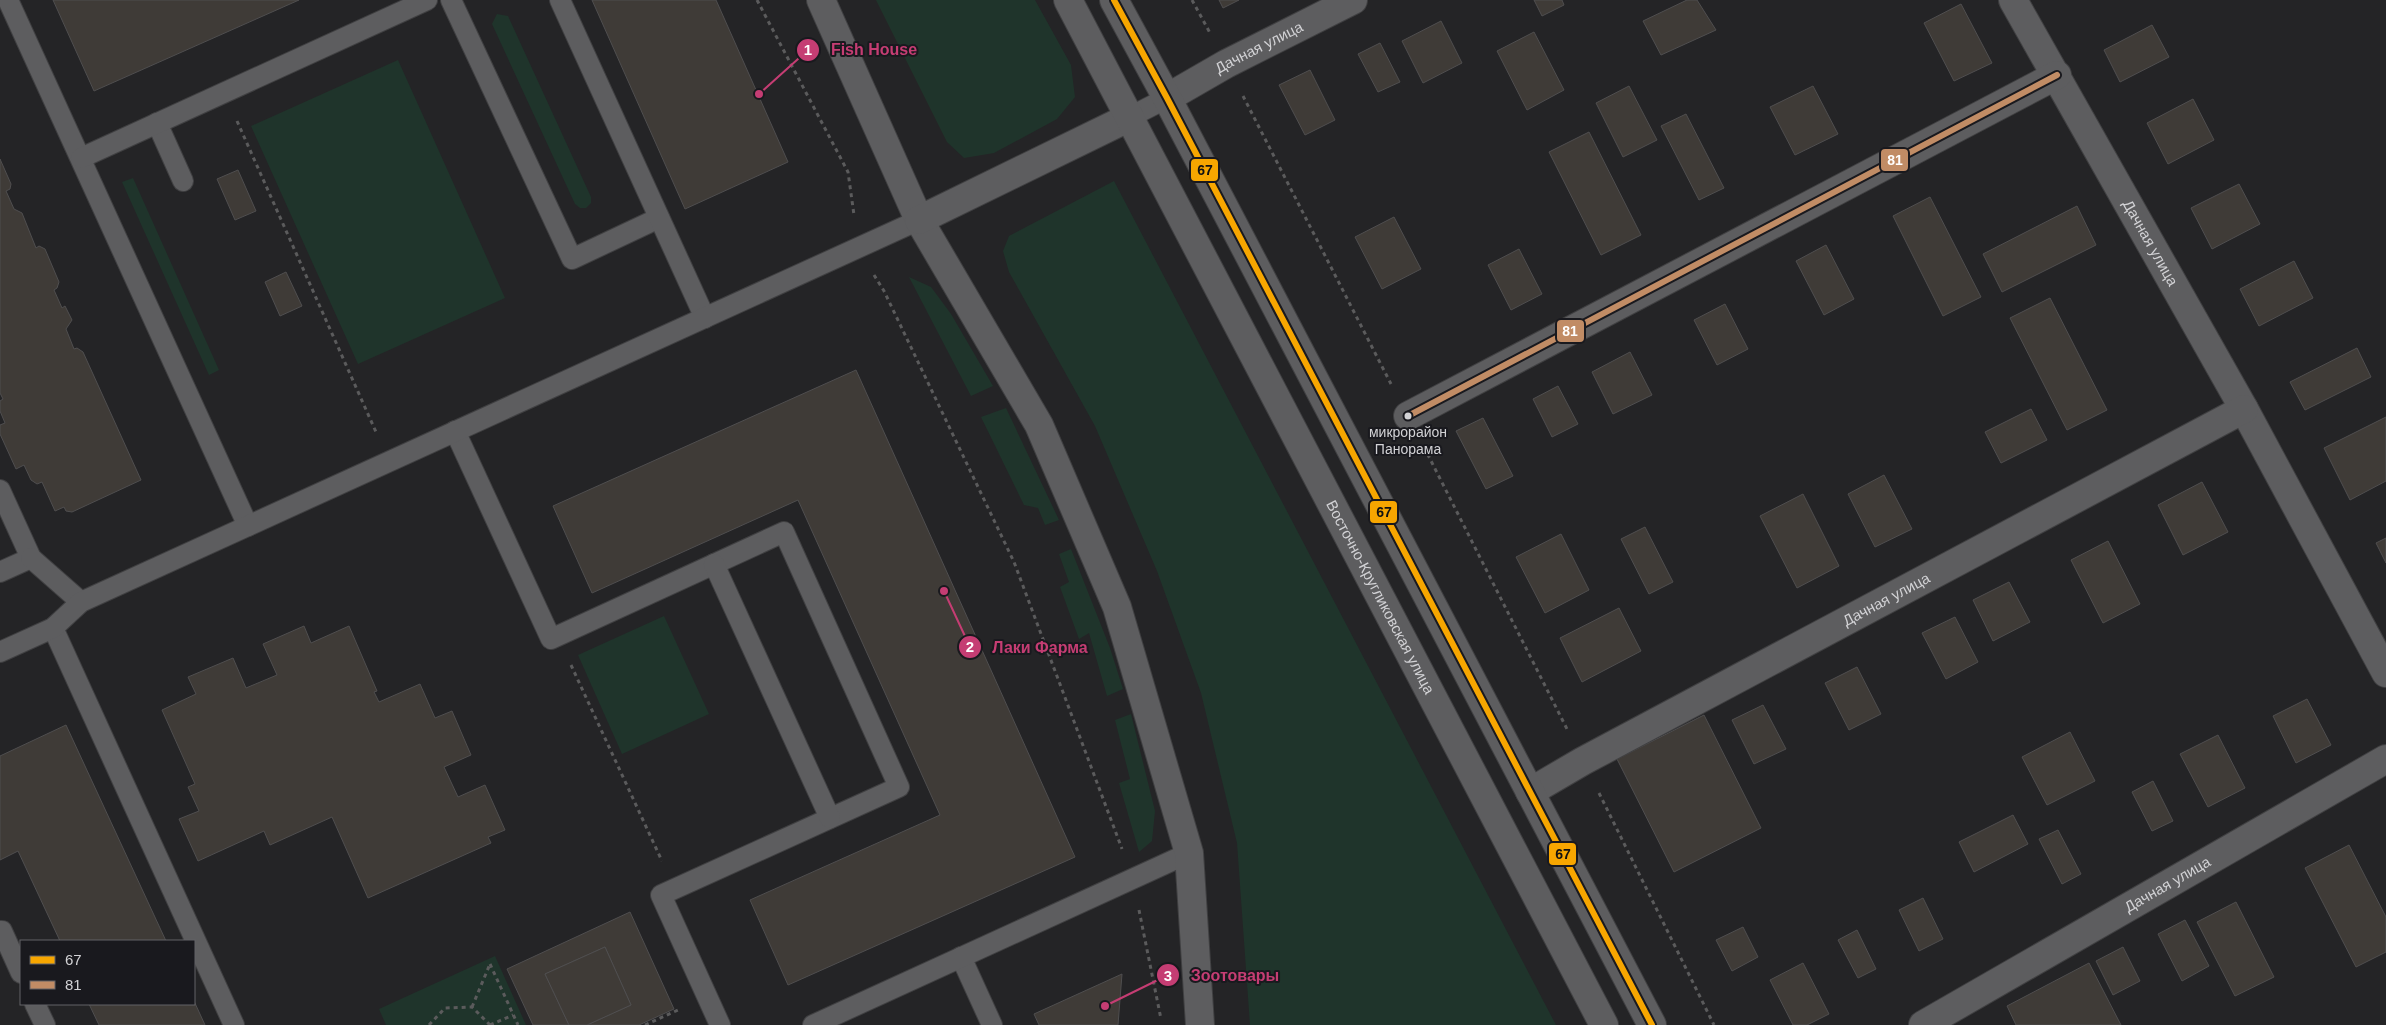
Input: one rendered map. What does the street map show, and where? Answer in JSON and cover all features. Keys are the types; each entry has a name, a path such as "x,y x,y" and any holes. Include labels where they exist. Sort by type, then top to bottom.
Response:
{"street":[{"path":"821,0 919,220 1039,425 1117,607 1189,853 1200,1025"},
{"name":"Восточно-Кругликовская улица","path":"1068,0 1604,1025"},
{"path":"1114,0 1652,1025"},
{"name":"Дачная улица","path":"1167,98 1226,64 1353,0"},
{"name":"Дачная улица","path":"2014,0 2244,409 2386,673"},
{"path":"1408,416 2057,75"},
{"path":"919,220 1130,116"},
{"name":"Дачная улица","path":"1530,792 1583,761 2244,409"},
{"name":"Дачная улица","path":"1923,1025 2386,759"}],"lane":[{"path":"8,0 248,526"},
{"path":"81,158 427,0"},
{"path":"451,0 572,258 659,218"},
{"path":"560,0 704,318"},
{"path":"1130,116 1167,98"},
{"path":"157,123 183,181"},
{"path":"0,652 53,628 81,602 919,220"},
{"path":"455,431 550,639 784,532 899,786 661,895 720,1025"},
{"path":"0,490 31,558 81,602"},
{"path":"0,572 31,558"},
{"path":"714,564 830,818"},
{"path":"53,628 234,1025"},
{"path":"813,1025 1189,853"},
{"path":"0,931 2,931 20,971"},
{"path":"960,957 992,1025"},
{"path":"35,1005 45,1025"}],"path":[{"path":"757,0 848,172 859,248 884,291 1014,562 1133,879 1163,1025"},
{"path":"1192,0 1408,416 1714,1025"},
{"path":"224,93 389,462"},
{"path":"558,636 674,889"},
{"path":"472,1007 490,964 518,1025"},
{"path":"429,1025 446,1008 472,1007 490,1025 513,1015"}],"green space":[{"path":"876,0 1035,0 1071,65 1075,97 1057,119 994,153 964,158 947,142"},
{"path":"497,14 508,16 591,197 591,203 586,208 580,208 575,204 492,24"},
{"path":"398,60 505,298 358,364 251,126"},
{"path":"133,178 219,370 209,375 122,182"},
{"path":"1114,181 1556,1025 1250,1025 1237,843 1201,693 1157,571 1095,426 1009,272 1003,251 1009,236"},
{"path":"909,277 931,287 951,314 993,386 971,396"},
{"path":"1006,408 1059,520 1045,525 1038,508 1024,505 981,417"},
{"path":"1071,549 1110,648 1123,689 1107,696 1089,633 1079,639 1060,587 1069,582 1059,554"},
{"path":"664,616 709,714 622,754 578,655"},
{"path":"1131,714 1155,811 1152,841 1139,852 1119,783 1130,779 1115,720"},
{"path":"495,956 526,1025 386,1025 379,1009"}],"building":[{"path":"53,0 299,0 94,91"},
{"path":"592,0 716,0 788,162 685,209"},
{"path":"1219,0 1239,0 1223,8"},
{"path":"1534,0 1562,0 1564,5 1542,16"},
{"path":"1687,0 1697,0 1716,30 1661,55 1643,21"},
{"path":"1961,4 1992,63 1954,81 1924,23"},
{"path":"1441,21 1462,63 1423,83 1402,41"},
{"path":"2152,25 2169,57 2120,82 2104,50"},
{"path":"1534,32 1564,90 1527,110 1497,51"},
{"path":"1380,43 1400,82 1378,92 1358,54"},
{"path":"1310,70 1335,120 1305,135 1279,85"},
{"path":"1629,86 1657,140 1623,157 1596,103"},
{"path":"1813,86 1838,134 1795,155 1770,107"},
{"path":"2193,99 2214,140 2168,164 2147,123"},
{"path":"1686,114 1724,188 1699,200 1661,126"},
{"path":"1589,132 1641,235 1601,255 1549,152"},
{"path":"0,159 11,184 10,189 6,191 14,209 22,213 36,248 39,246 45,249 59,282 54,290 62,308 65,306 72,320 66,329 74,349 77,348 83,352 141,480 72,512 66,511 64,507 55,511 42,482 37,484 31,480 24,465 16,469 0,434 0,425 5,423 0,411 0,401 3,399 0,393"},
{"path":"238,170 256,211 235,220 217,179"},
{"path":"2239,184 2260,224 2212,249 2191,208"},
{"path":"1930,197 1981,297 1943,316 1893,216"},
{"path":"2077,206 2096,245 2002,292 1983,254"},
{"path":"1394,217 1421,269 1382,289 1355,237"},
{"path":"1826,245 1854,299 1824,315 1796,261"},
{"path":"1519,249 1542,294 1511,310 1488,265"},
{"path":"2294,261 2313,298 2259,326 2240,289"},
{"path":"286,272 302,306 280,316 265,282"},
{"path":"2050,298 2107,410 2067,430 2010,318"},
{"path":"1725,304 1748,349 1717,365 1694,320"},
{"path":"2357,348 2371,377 2305,410 2290,382"},
{"path":"1630,352 1652,395 1613,414 1592,372"},
{"path":"856,370 1075,857 788,985 750,900 940,815 798,500 592,593 553,506"},
{"path":"1558,386 1578,424 1552,437 1533,399"},
{"path":"2031,409 2047,440 2001,463 1985,432"},
{"path":"2386,417 2386,481 2350,500 2324,448"},
{"path":"1483,418 1513,476 1486,489 1456,431"},
{"path":"1884,475 1912,529 1875,547 1848,494"},
{"path":"2202,482 2228,532 2183,555 2158,505"},
{"path":"1803,494 1839,566 1797,588 1760,516"},
{"path":"1645,527 1673,582 1649,594 1621,539"},
{"path":"1561,534 1589,590 1545,613 1516,557"},
{"path":"2386,538 2386,563 2376,543"},
{"path":"2108,541 2140,604 2103,623 2071,560"},
{"path":"2009,582 2030,622 1993,641 1973,600"},
{"path":"1619,608 1641,651 1582,682 1560,638"},
{"path":"1955,617 1978,662 1946,679 1922,633"},
{"path":"304,626 311,643 349,626 377,691 374,692 379,702 420,684 435,718 452,711 471,755 444,767 458,797 485,785 505,830 488,837 491,843 368,898 332,817 270,845 264,831 198,861 179,819 199,811 188,787 195,784 162,710 196,694 188,677 233,658 246,688 277,675 263,644"},
{"path":"1857,667 1881,714 1849,730 1825,683"},
{"path":"2307,699 2331,745 2296,763 2273,716"},
{"path":"1763,705 1786,749 1754,764 1732,720"},
{"path":"1704,715 1761,828 1674,872 1617,759"},
{"path":"66,725 166,940 60,940 18,851 0,860 0,756"},
{"path":"2070,732 2095,781 2047,805 2022,757"},
{"path":"2218,735 2245,788 2208,807 2180,754"},
{"path":"2153,781 2173,821 2152,831 2132,792"},
{"path":"2013,815 2028,844 1974,872 1959,842"},
{"path":"2058,830 2081,874 2062,884 2039,839"},
{"path":"2349,845 2386,917 2386,952 2356,967 2305,868"},
{"path":"1923,898 1943,939 1919,951 1899,910"},
{"path":"2236,902 2274,977 2235,996 2197,922"},
{"path":"630,912 674,1009 639,1025 587,1025 631,1005 605,947 545,974 569,1025 533,1025 507,969"},
{"path":"2185,920 2209,966 2182,981 2158,934"},
{"path":"1743,927 1758,957 1732,971 1716,940"},
{"path":"1857,930 1876,969 1858,978 1838,940"},
{"path":"605,947 631,1005 587,1025 569,1025 545,974"},
{"path":"2123,947 2140,981 2113,995 2096,961"},
{"path":"1803,963 1829,1014 1807,1025 1793,1025 1770,980"},
{"path":"2089,963 2121,1025 2016,1025 2007,1006"},
{"path":"1122,974 1118,1025 1039,1025 1034,1014"},
{"path":"195,1003 205,1025 99,1025 89,1005 195,1005"}],"transit line":[{"name":"67","path":"1114,0 1652,1025"},
{"name":"81","path":"1408,416 2057,75"}],"place":[{"name":"Fish House","path":"759,94"},
{"name":"микрорайон Панорама","path":"1408,416"},
{"name":"Лаки Фарма","path":"944,591"},
{"name":"Зоотовары","path":"1105,1006"}]}
